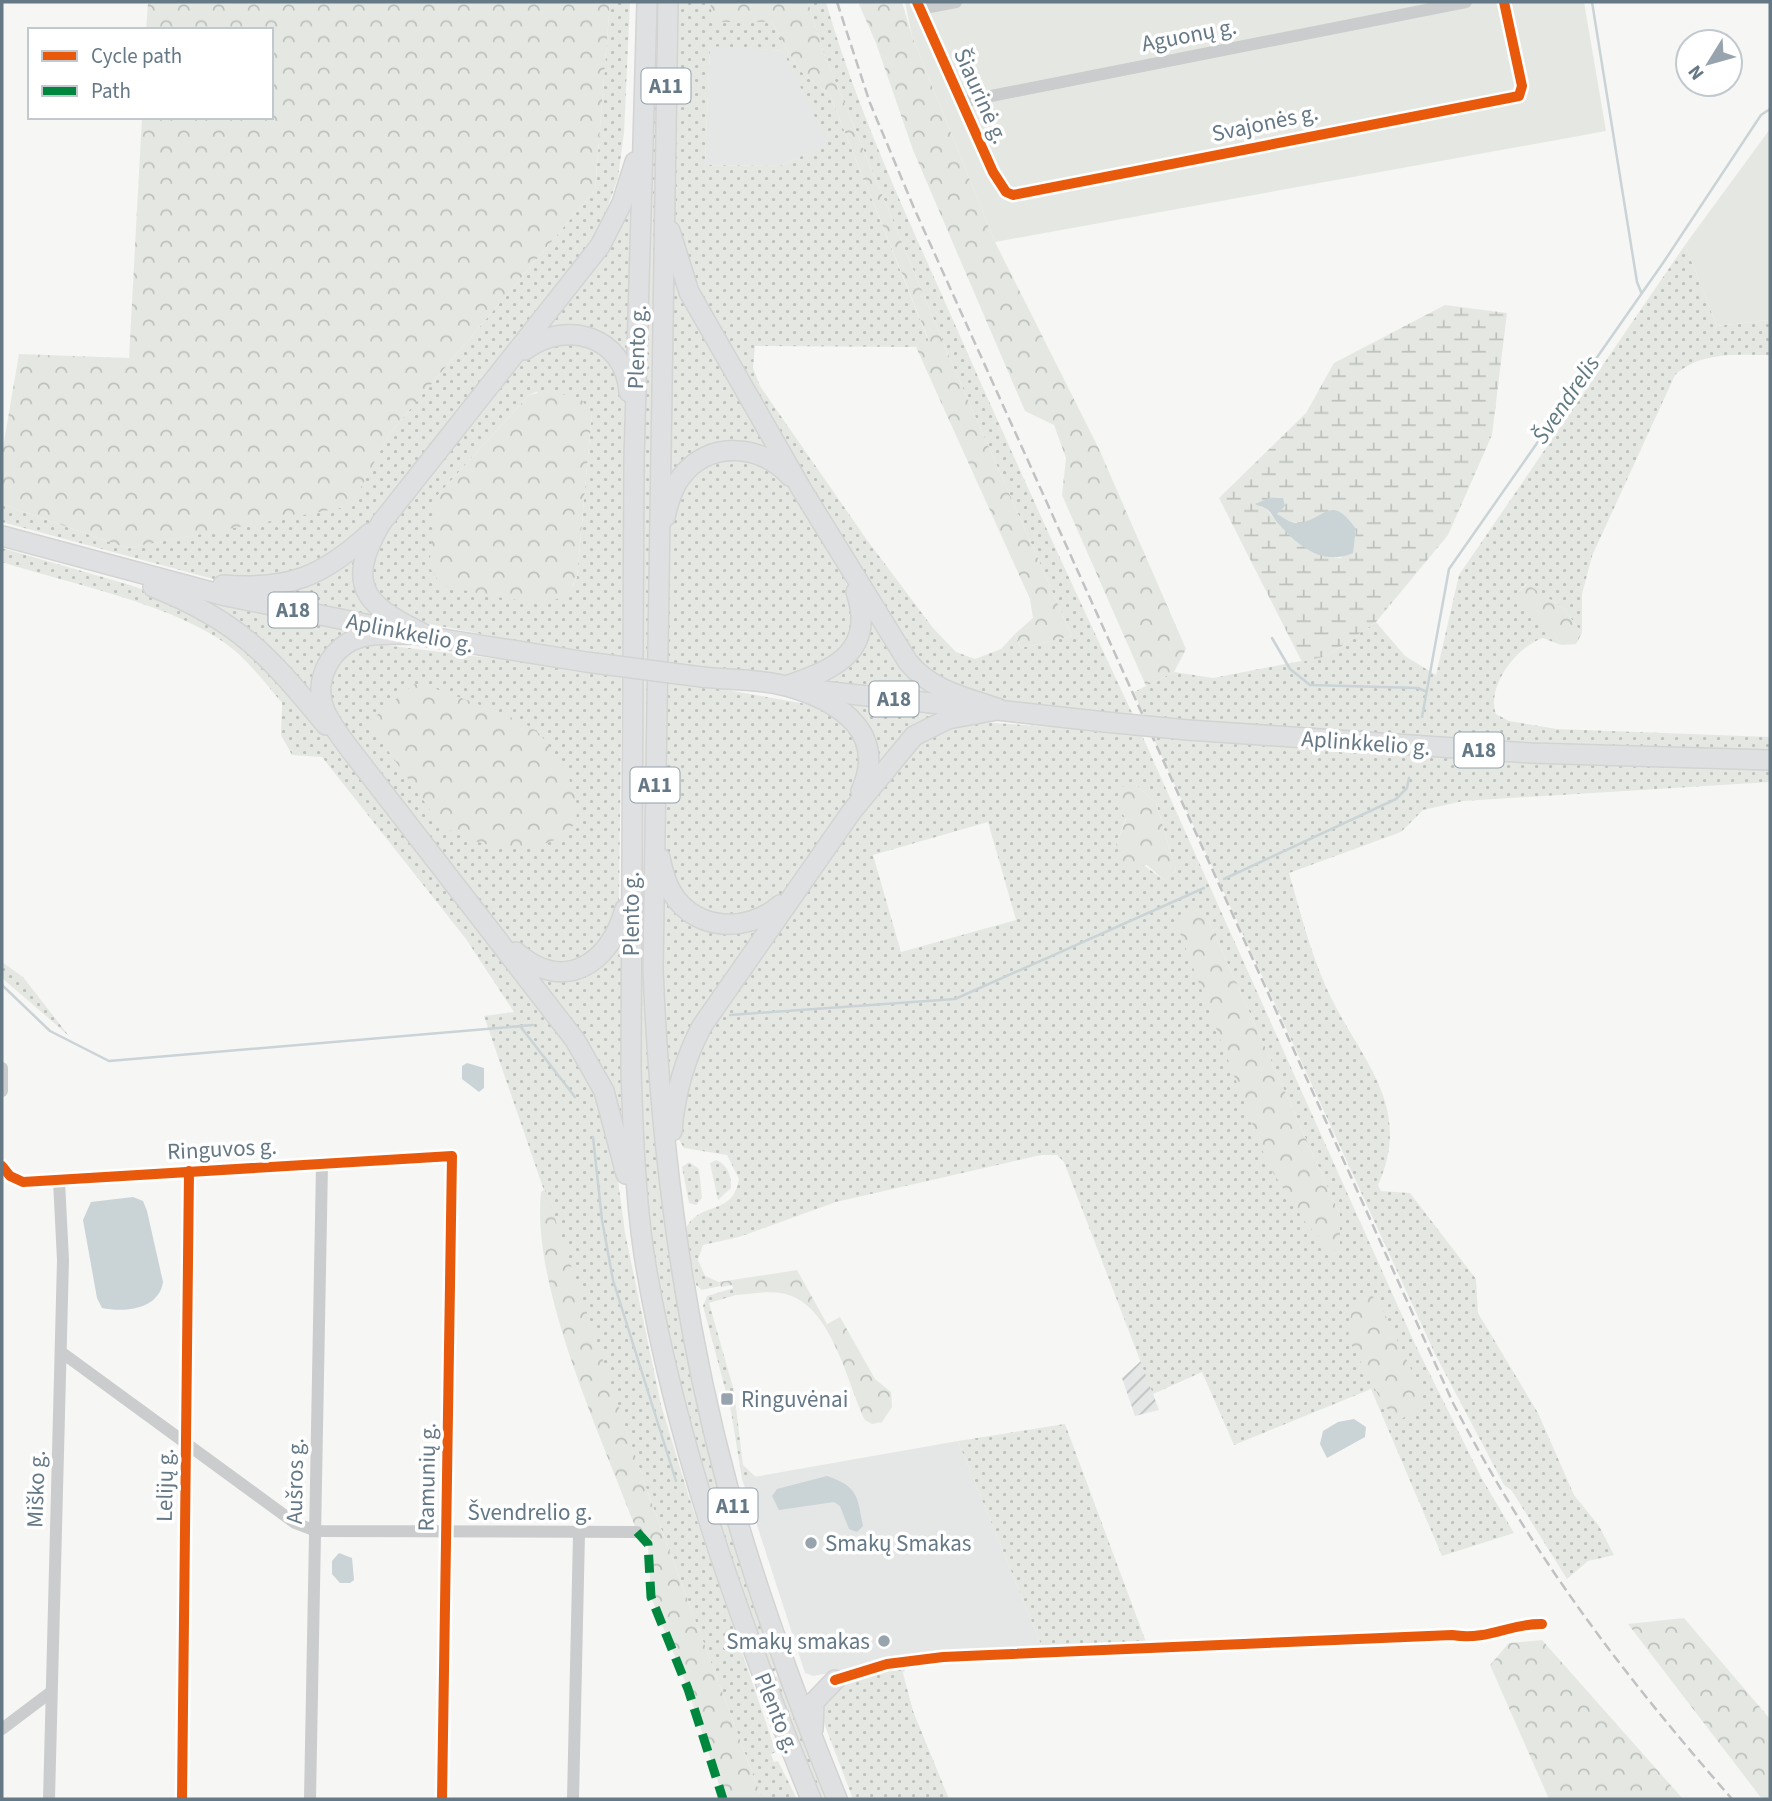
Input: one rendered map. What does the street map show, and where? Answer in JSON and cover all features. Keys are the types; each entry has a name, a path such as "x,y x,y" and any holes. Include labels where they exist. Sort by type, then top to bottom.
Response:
{"highway":[{"name":"Plento g.","path":"647,2 634,460 631,1069 635,1161 644,1252 666,1368 716,1547 762,1678 811,1799"},
{"name":"Plento g.","path":"668,2 654,841 653,969 656,1038 676,1227 694,1339 724,1474 787,1670 837,1799"},
{"path":"421,635 387,616 366,591 363,563 367,546 381,523 513,359 612,225 642,141"},
{"path":"664,170 672,242 689,292 847,564 917,673 942,689 1001,710"},
{"path":"513,359 543,338 556,335 577,334 604,345 615,355 628,378 634,460"},
{"path":"658,542 670,499 680,478 692,465 714,453 738,450 768,458 780,466 802,490"},
{"path":"174,581 259,587 295,581 337,561 381,523"},
{"name":"Aplinkkelio g.","path":"2,536 226,596 421,635 586,662 702,677 1188,730 1530,753 1770,760"},
{"path":"89,561 202,607 242,633 272,662 349,748 472,903 591,1065 613,1119 644,1252"},
{"path":"788,687 837,665 857,640 862,609 847,564"},
{"path":"349,748 331,722 320,694 328,663 341,647 352,640 374,635 421,635"},
{"path":"788,687 844,711 864,736 869,750 869,767 852,811"},
{"path":"676,1227 677,1200 671,1135 678,1086 688,1054 702,1026 852,811 914,736 948,719 1001,710"},
{"path":"654,841 668,886 680,903 709,922 742,924 760,920 797,890"},
{"path":"472,903 525,960 538,967 570,971 592,963 613,942 631,888"},
{"path":"787,1670 809,1683 835,1680"},
{"path":"813,1741 814,1702 835,1680"}],"street":[{"path":"918,5 956,2"},
{"name":"Aguonų g.","path":"961,102 1466,2"},
{"name":"Svajonės g.","path":"1020,195 1349,127 1519,96 1522,86 1504,2"},
{"name":"Šiaurinė g.","path":"918,5 999,184 1006,192 1020,195"},
{"path":"2,1068 2,1091"},
{"name":"Ringuvos g.","path":"2,1166 10,1176 23,1182 452,1156"},
{"name":"Ramunių g.","path":"442,1799 452,1156"},
{"name":"Aušros g.","path":"310,1799 322,1164"},
{"name":"Lelijų g.","path":"182,1799 189,1171"},
{"name":"Miško g.","path":"49,1799 63,1260 60,1181"},
{"name":"Švendrelio g.","path":"61,1352 295,1523 316,1531 579,1534 638,1532"},
{"path":"573,1799 579,1534"},
{"path":"835,1680 887,1664 943,1657 1452,1635 1468,1638 1542,1624"},
{"path":"2,1729 51,1692"}],"shaded area":[{"path":"710,45 783,51 829,144 780,166 705,165"},
{"path":"1269,498 1283,498 1285,506 1277,514 1295,523 1307,521 1328,511 1340,512 1356,529 1353,553 1330,557 1310,551 1284,530 1268,510 1255,504"},
{"path":"467,1063 484,1068 484,1088 479,1092 462,1079 462,1066"},
{"path":"133,1197 143,1201 147,1211 163,1282 155,1298 140,1307 121,1310 102,1308 97,1298 83,1220 91,1202"},
{"path":"1141,1361 1159,1410 1135,1416 1122,1378"},
{"path":"1354,1419 1366,1427 1365,1437 1327,1458 1320,1444 1323,1431 1338,1422"},
{"path":"958,1441 1043,1649 872,1665 813,1676 805,1673 742,1479"},
{"path":"827,1476 845,1484 857,1499 863,1526 857,1532 849,1529 840,1506 834,1502 779,1510 772,1496 777,1489"},
{"path":"339,1553 352,1558 354,1580 350,1583 340,1583 332,1574 332,1561"}],"green space":[{"path":"148,2 610,2 595,190 390,433 351,506 127,548 2,504 2,453 19,354 129,358 142,119 273,119 273,28 146,28"},
{"path":"610,2 630,2 624,133 618,178 597,236 379,517 318,569 235,582 213,579 2,522 2,504 127,548 351,505 390,433 595,190"},
{"path":"654,2 664,2 652,350 646,851 666,1210 780,1669 768,1674 718,1535 656,1288 635,1063 646,233"},
{"path":"678,2 710,2 714,22 772,22 799,70 830,95 929,342 916,347 755,346 753,368 760,386 867,540 933,628 956,652 975,659 1001,649 1015,634 1021,648 1072,636 953,366 824,54 808,2 826,2 865,117 896,191 1014,458 1134,717 987,698 923,671 707,318 673,221","holes":["710,46 783,51 828,144 780,166 705,165"]},
{"path":"710,2 808,2 824,54 953,366 1072,636 1021,648 1015,634 1033,618 1030,599 916,347 929,341 830,95 799,70 772,22 713,22"},
{"path":"858,2 902,2 912,36 995,242 1099,449 1186,649 1174,672 1146,686 1062,495 1066,458 1054,425 1025,411 913,150 876,43"},
{"path":"905,2 1584,2 1606,131 995,242 912,36"},
{"path":"1770,129 1770,320 1717,326 1685,245"},
{"path":"631,198 629,367 620,352 538,333"},
{"path":"1685,245 1717,326 1770,320 1770,355 1708,358 1685,367 1675,375 1592,556 1582,594 1582,633 1563,608 1526,584 1517,593 1557,637 1561,645 1543,638 1523,649 1506,668 1495,691 1494,703 1496,714 1509,721 1557,729 1770,737 1770,754 1546,747 1145,718 1134,692 1174,672 1213,678 1327,656 1376,622 1405,656 1436,675 1459,575"},
{"path":"669,253 777,456 741,444 667,490"},
{"path":"1445,305 1507,313 1492,435 1448,535 1376,622 1327,656 1302,662 1219,498 1306,413 1334,363","holes":["1266,508 1291,522 1356,529 1355,539 1341,558 1329,557 1298,542"]},
{"path":"580,340 611,359 625,395 619,905 596,954 553,967 516,947 342,730 331,713 327,677 333,662 368,643 596,671 596,656 419,622 392,613 368,582 378,536 529,352","holes":["536,392 592,413 577,577 573,586 437,496 529,395"]},
{"path":"547,391 580,398 592,413 577,577 565,595 555,600 541,601 524,601 442,586 429,567 437,496 529,395"},
{"path":"732,453 783,476 840,569 857,609 849,645 800,674 693,684 812,705 843,719 862,750 860,784 845,809 786,890 758,915 698,914 666,868 669,521 690,473"},
{"path":"361,547 369,609 378,619 255,594"},
{"path":"2,548 130,585 178,602 235,634 342,750 562,1031 597,1094 616,1165 625,1233 661,1405 689,1497 776,1752 771,1754 774,1762 778,1761 797,1799 762,1799 649,1496 484,1016 514,1012 466,939 322,757 292,755 281,735 282,703 237,653 219,639 171,614 114,594 2,562"},
{"path":"1527,584 1563,608 1582,633 1576,644 1561,645 1522,601 1517,593"},
{"path":"194,597 363,632 344,640 314,703"},
{"path":"868,608 937,696 814,683 835,673"},
{"path":"414,684 431,687 486,707 535,730 560,762 574,791 576,818 571,828 558,838 541,845 504,847 466,838 438,821 374,731 371,720"},
{"path":"834,700 950,712 873,772"},
{"path":"980,722 1141,733 1414,1342 1481,1477 1514,1533 1442,1556 1371,1389 1234,1445 1202,1372 1153,1394 1064,1162 1057,1155 1041,1155 836,1202 739,1237 703,1245 698,1260 705,1276 719,1282 720,1286 702,1290 696,1285 685,1230 699,1214 730,1199 739,1179 727,1155 684,1148 676,1135 694,1046 906,750 935,729","holes":["1134,783 1156,803 1176,870 1164,880 1116,845","988,822 1016,920 901,952 873,855","1206,915 1340,1215 1340,1246"]},
{"path":"1152,735 1770,767 1770,782 1463,801 1423,810 1401,832 1289,873 1320,973 1378,1082 1386,1105 1390,1129 1388,1156 1378,1185 1381,1191 1410,1193 1476,1279 1478,1313 1538,1413 1574,1495 1599,1526 1614,1555 1588,1561 1567,1579 1512,1491 1504,1485 1435,1354"},
{"path":"1134,783 1156,803 1176,870 1164,880 1147,865 1126,868 1116,845 1126,819 1118,807 1118,788"},
{"path":"661,883 680,911 769,921 668,1093 662,990"},
{"path":"1190,905 1206,915 1340,1215 1340,1246 1333,1252 1305,1222 1268,1165 1175,920"},
{"path":"621,942 622,1138 529,971 554,978"},
{"path":"2,962 23,977 69,1036 2,978"},
{"path":"716,1160 726,1168 731,1183 731,1188 718,1200 710,1163"},
{"path":"689,1162 699,1169 702,1198 696,1205 689,1203 682,1167"},
{"path":"545,1189 649,1496 762,1799 730,1799 721,1791 688,1689 651,1597 648,1544 637,1532 572,1364 558,1318 547,1273 541,1231 541,1192"},
{"path":"797,1270 827,1324 840,1317 875,1379 891,1392 892,1407 882,1422 872,1424 865,1420 834,1344 812,1310 798,1299 780,1293 736,1295 732,1285 721,1287 719,1282"},
{"path":"734,1288 736,1295 709,1303 734,1391 743,1465 756,1477 742,1479 731,1411 703,1306 707,1296"},
{"path":"1369,1292 1381,1306 1421,1390 1421,1405 1399,1421 1383,1404 1348,1338 1353,1301"},
{"path":"1065,1424 1146,1642 1043,1649 958,1441"},
{"path":"1684,1618 1770,1719 1770,1799 1762,1799 1628,1624"},
{"path":"1542,1640 1683,1799 1549,1799 1490,1665 1509,1643"},
{"path":"908,1665 903,1673 913,1711 949,1799 853,1799 822,1718 821,1708 837,1686"},
{"path":"782,1674 830,1799 818,1799 771,1679"}],"waterway":[{"path":"1592,2 1637,282 1641,292"},
{"name":"Švendrelis","path":"1422,717 1449,569 1663,263 1761,115 1770,109"},
{"path":"1272,638 1290,669 1310,685 1418,688 1425,691"},
{"path":"1224,879 1396,799 1407,788 1409,778"},
{"path":"730,1015 955,999 1204,888"},
{"path":"2,985 50,1031 109,1061 533,1025"},
{"path":"520,1026 575,1097"},
{"path":"593,1137 602,1220 613,1280 676,1481"}],"railway":[{"path":"837,2 870,103 914,208 1453,1403 1514,1511 1580,1610 1615,1658 1732,1799"}],"marked path":[{"path":"637,1532 648,1544 651,1597 688,1689 723,1799"}],"cycle path":[{"path":"917,2 993,172 1006,192 1013,195 1519,96 1522,86 1504,2"},
{"path":"2,1166 10,1176 23,1182 452,1156 442,1799"},
{"path":"182,1799 189,1171"},
{"path":"835,1680 887,1664 943,1657 1477,1636 1530,1624 1542,1624"}],"place":[{"name":"Ringuvėnai","path":"727,1399"},
{"name":"Smakų Smakas","path":"811,1543"},
{"name":"Smakų smakas","path":"884,1641"}]}
